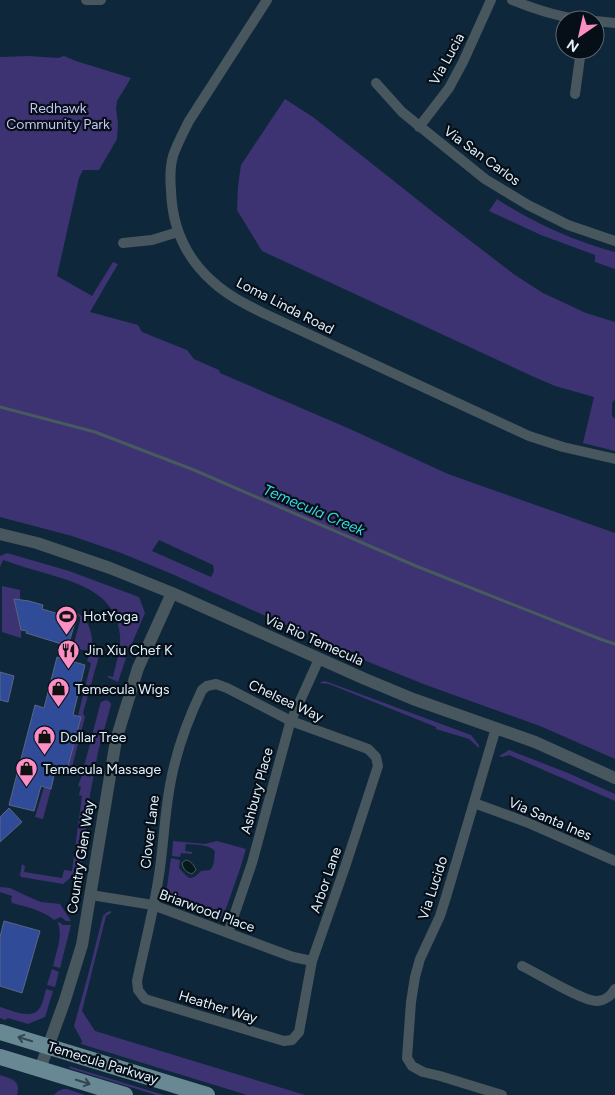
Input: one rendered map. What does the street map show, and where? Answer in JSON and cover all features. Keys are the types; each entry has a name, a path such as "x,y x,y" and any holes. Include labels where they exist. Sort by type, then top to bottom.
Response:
{"main road":[{"name":"Temecula Parkway","path":"0,1032 207,1095"},
{"name":"Temecula Parkway","path":"0,1057 125,1095"}],"street":[{"path":"86,0 101,0"},
{"name":"Loma Linda Road","path":"267,0 189,121 179,140 173,158 170,179 171,203 178,232 193,260 212,281 232,297 264,313 529,436 563,447 615,459"},
{"name":"Via Lucia","path":"419,127 449,88 464,62 491,0"},
{"path":"512,0 555,16"},
{"path":"575,94 580,60"},
{"name":"Via San Carlos","path":"376,83 402,112 419,127 486,179 528,205 568,225 615,241"},
{"path":"123,243 152,240 178,232"},
{"name":"Via Rio Temecula","path":"0,534 110,568 172,593 413,699 535,742 615,778"},
{"name":"Country Glen Way","path":"40,1069 66,1000 82,945 116,740 138,668 172,593"},
{"name":"Ashbury Place","path":"228,933 252,863 284,741 319,659"},
{"name":"Chelsea Way","path":"202,690 207,686 216,684 291,721 360,746"},
{"name":"Clover Lane","path":"137,981 160,868 170,782 181,740 202,690"},
{"name":"Via Lucido","path":"496,728 443,906 420,959 415,977 411,1002 407,1058 412,1066 423,1072 502,1095"},
{"name":"Arbor Lane","path":"300,1032 312,961 378,766 376,757 368,749 360,746"},
{"name":"Via Santa Ines","path":"474,803 526,822 615,861"},
{"name":"Briarwood Place","path":"91,895 153,905 293,957 312,961"},
{"path":"522,966 584,999 597,1001 607,998 614,990"},
{"name":"Heather Way","path":"137,981 138,990 145,999 284,1041 292,1040 300,1032"}],"green space":[{"name":"Redhawk Community Park","path":"64,56 131,78 117,101 117,139 99,170 83,170 79,178 57,276 92,296 113,262 118,264 90,312 138,325 142,332 187,350 194,359 219,370 220,373 448,474 615,533 615,759 540,726 366,661 121,553 72,536 0,517 0,57 58,58","holes":["159,540 213,565 214,571 211,577 152,551"]},
{"path":"285,99 313,117 515,275 543,293 586,313 615,322 615,399 612,403 612,416 615,419 615,451 583,443 594,397 555,386 532,376 262,251 237,210 241,165"},
{"path":"497,199 524,216 554,230 585,243 615,252 615,269 595,262 595,255 541,235 489,211"},
{"path":"7,553 69,571 139,597 145,613 118,682 107,677 113,677 119,651 120,635 112,610 104,600 95,593 73,582 3,560 0,567 0,556"},
{"path":"2,586 20,590 20,600 14,600 21,629 21,638 2,632"},
{"path":"60,608 72,611 83,617 91,635 91,650 99,656 83,713 85,717 71,771 67,770 81,717 78,716 91,663 87,661 90,652 73,647 80,617 77,614 59,610"},
{"path":"325,681 471,735 479,745 479,748 469,739 436,729 436,727 329,684 320,683"},
{"path":"106,700 111,705 98,752 90,795 81,869 63,884 21,877 22,864 25,866 24,872 62,878 64,870 72,871 82,796 79,795 81,787 78,786 100,705 101,702"},
{"path":"509,750 615,794 615,801 509,755 499,756"},
{"path":"44,787 51,789 43,819 35,817"},
{"path":"173,841 205,844 217,841 246,849 223,917 215,919 167,900 166,894 171,858 180,860 179,868 185,875 192,878 201,871 210,870 213,866 215,851 202,845 186,844 185,851 192,852 192,854 181,853 180,857 172,856"},
{"path":"0,887 10,888 41,902 60,904 71,921 66,921 61,917 54,920 39,911 12,903 12,896 0,892"},
{"path":"111,911 106,916 82,1011 95,1031 305,1095 247,1095 81,1044 82,1041 74,1026 103,916"},
{"path":"59,922 63,925 71,925 60,968 53,966 60,934"},
{"path":"52,969 59,972 55,987 47,985"},
{"path":"46,989 53,991 45,1017 28,1024 8,1018 5,1020 0,1018 0,1007 26,1014 35,1012 42,1005"},
{"path":"70,1066 164,1095 156,1095 69,1068"},
{"path":"0,1075 17,1083 17,1095 0,1095"},
{"path":"63,1089 67,1089 85,1095 54,1095"}],"shaded area":[{"path":"186,860 196,870 192,874 183,867 182,863"}],"building":[{"path":"14,599 43,605 42,609 76,619 68,646 21,630"},
{"path":"57,657 85,665 73,715 81,717 67,770 56,767 51,789 41,786 34,811 9,805 35,705 44,708"},
{"path":"0,672 14,676 8,702 0,700"},
{"path":"9,808 22,822 0,842 0,817"},
{"path":"4,921 40,931 22,993 0,986 0,937"}],"waterway":[{"name":"Temecula Creek","path":"0,407 95,432 194,470 416,566 615,644"}],"place":[{"name":"HotYoga","path":"67,635"},
{"name":"Jin Xiu Chef K","path":"69,669"},
{"name":"Temecula Wigs","path":"59,708"},
{"name":"Dollar Tree","path":"44,756"},
{"name":"Temecula Massage","path":"27,788"}]}
